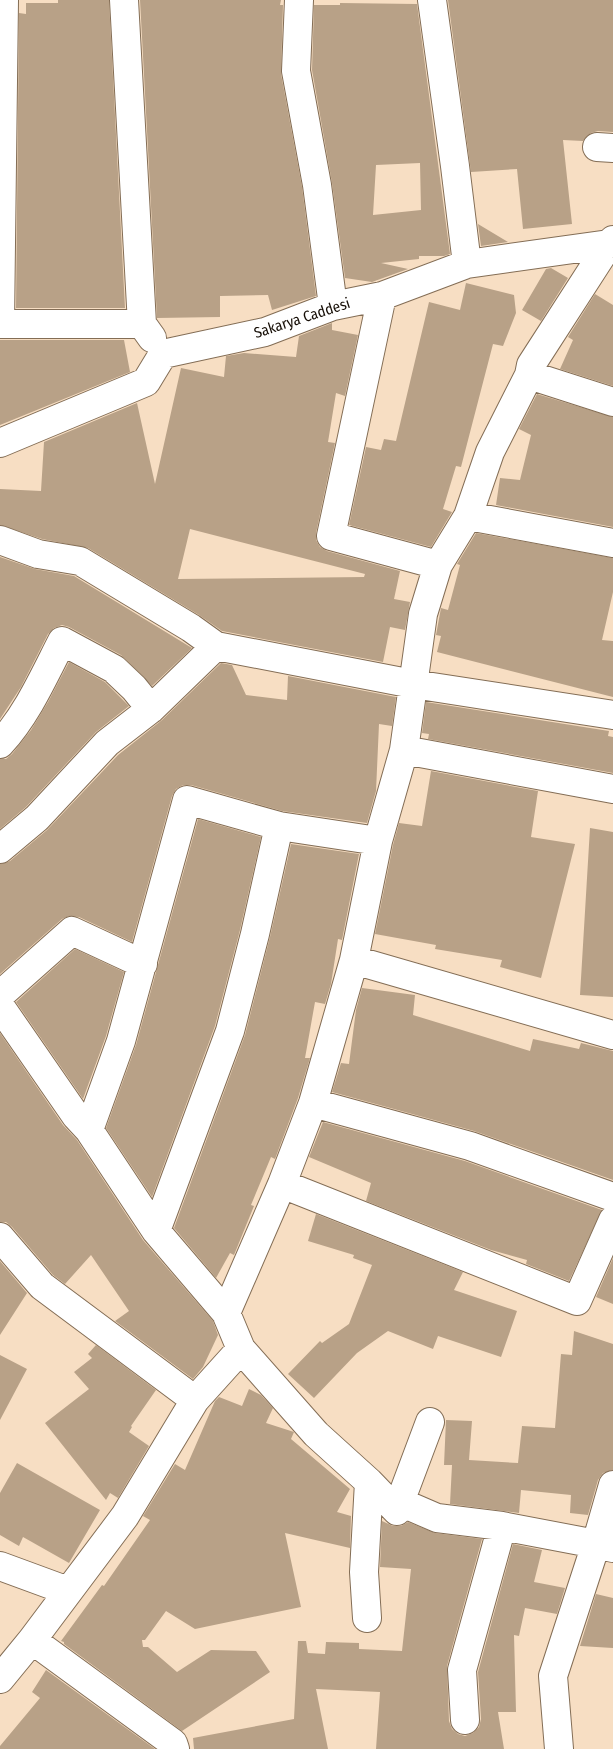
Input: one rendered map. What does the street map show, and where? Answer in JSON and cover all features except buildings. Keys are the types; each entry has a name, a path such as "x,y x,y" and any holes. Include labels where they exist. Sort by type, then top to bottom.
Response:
{"street":[{"path":"4,0 0,324 142,324"},
{"path":"0,443 146,382 163,354 142,324 124,0"},
{"path":"300,0 296,71 317,185 333,306"},
{"path":"432,0 467,264"},
{"path":"226,1313 282,1184 313,1103 354,960 378,842 404,750 423,614 438,565 468,516 490,452 529,375 531,366 611,242"},
{"name":"Sakarya Caddesi","path":"163,354 265,332 333,306 382,296 467,264 611,242"},
{"path":"382,296 331,536 438,565"},
{"path":"529,375 613,402"},
{"path":"468,516 613,543"},
{"path":"0,540 38,554 80,561 216,646 413,684 613,715"},
{"path":"0,744 10,733 27,707 62,641 114,670 134,688 151,709"},
{"path":"0,849 37,818 106,743 151,709 216,646"},
{"path":"404,750 613,789"},
{"path":"89,1130 121,1041 187,800 279,826 378,842"},
{"path":"156,1231 230,1031 256,934 279,826"},
{"path":"0,995 72,931 143,964"},
{"path":"354,960 613,1035"},
{"path":"0,1006 76,1116 89,1130 156,1231 226,1313 241,1349 316,1434 369,1482 397,1511 430,1422"},
{"path":"313,1103 470,1146 613,1197"},
{"path":"282,1184 577,1301 613,1220"},
{"path":"0,1237 42,1286 195,1400"},
{"path":"0,1679 32,1640 125,1516 195,1400 241,1349"},
{"path":"367,1618 364,1572 369,1482"},
{"path":"559,1749 553,1676 605,1546 613,1485"},
{"path":"400,1502 437,1518 502,1526 605,1546"},
{"path":"465,1720 462,1670 502,1526"},
{"path":"0,1566 68,1591"},
{"path":"32,1640 173,1743 175,1749"}]}
